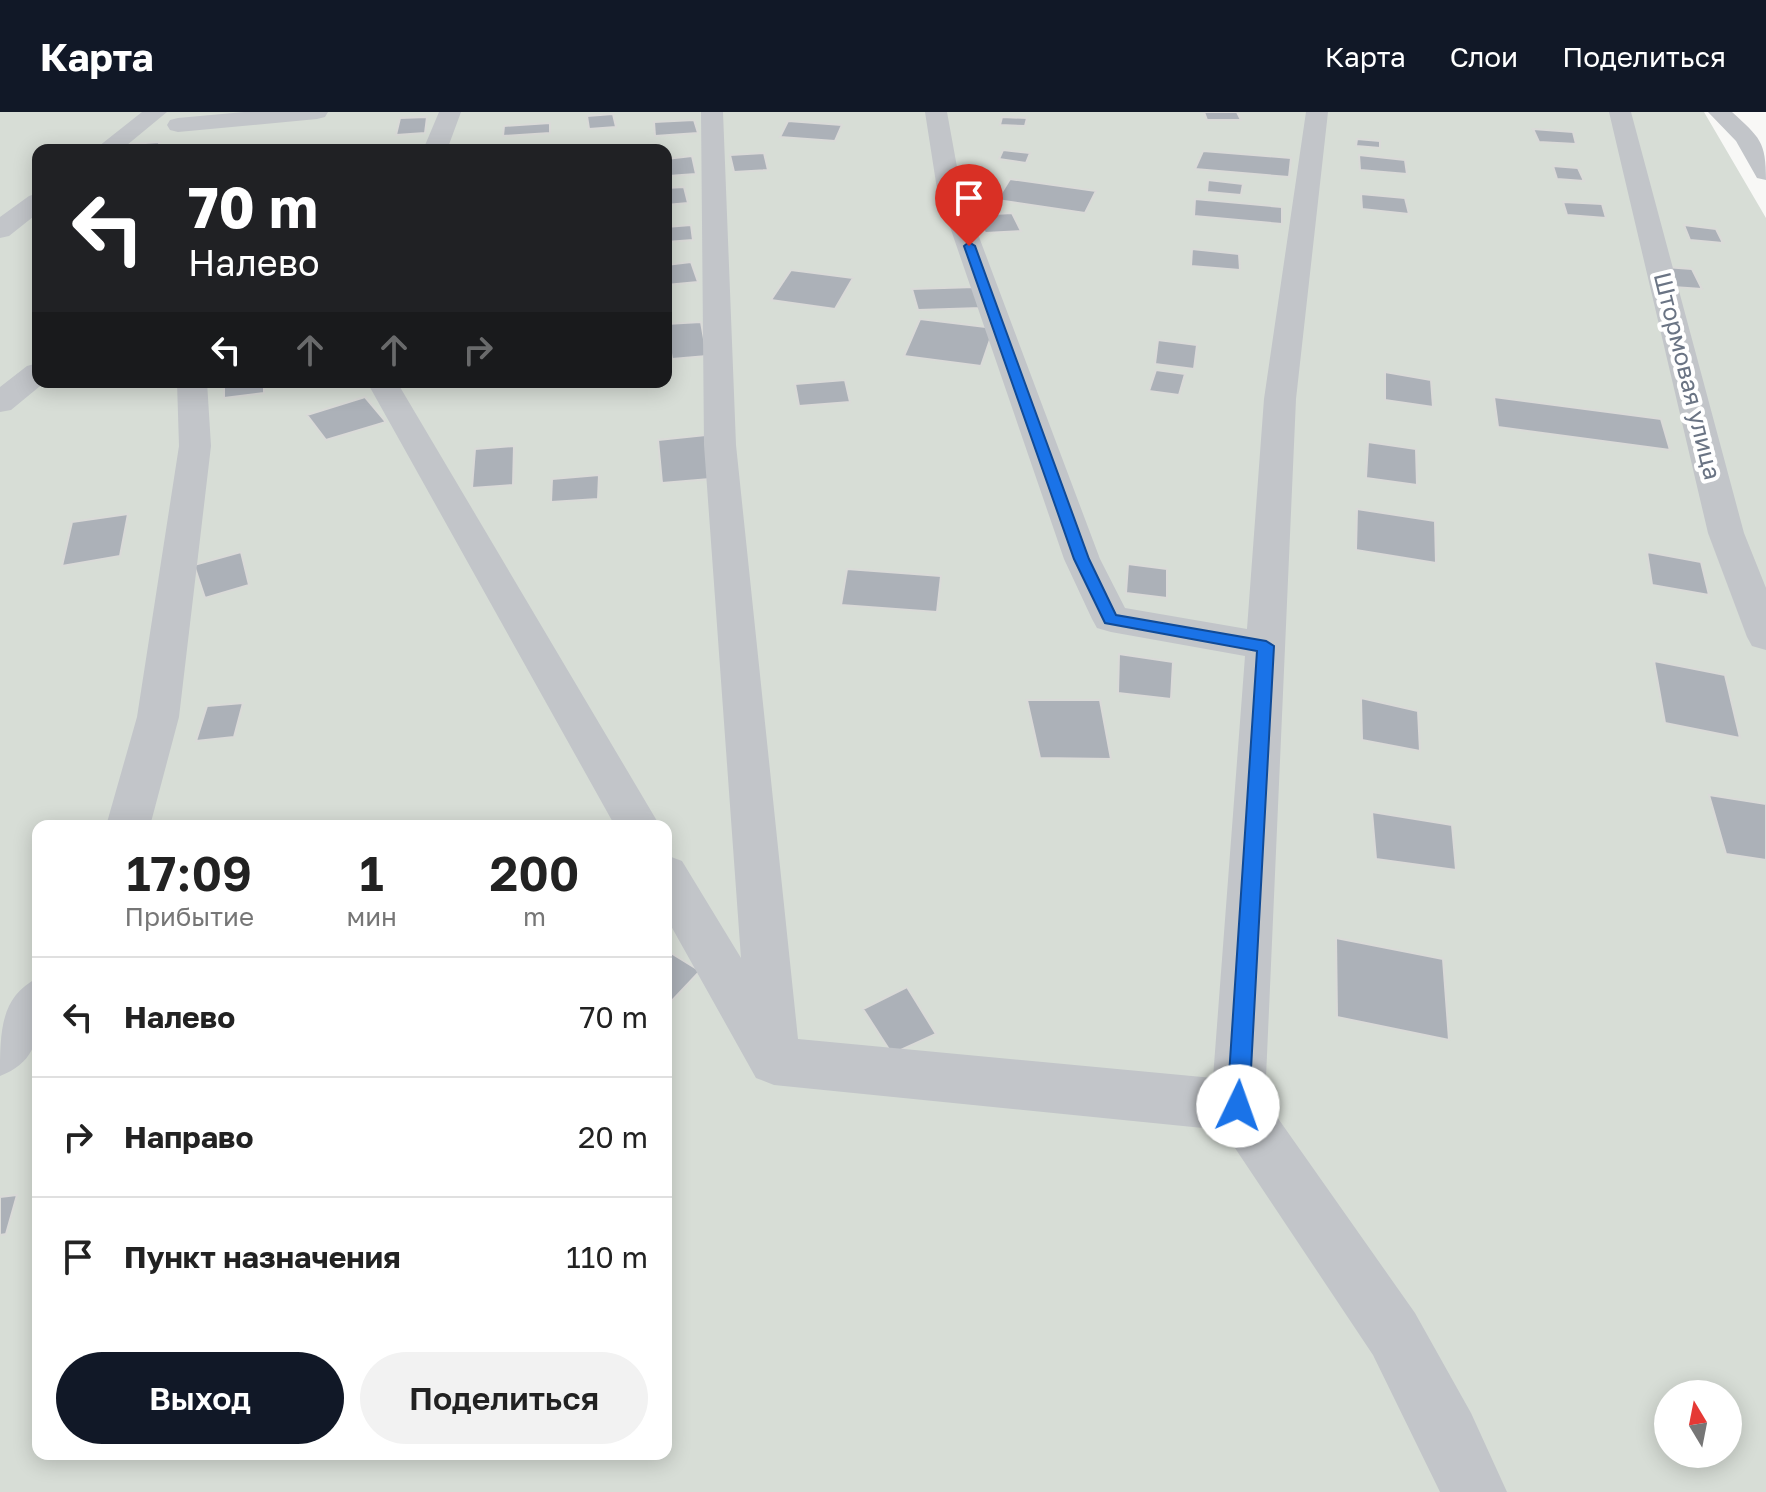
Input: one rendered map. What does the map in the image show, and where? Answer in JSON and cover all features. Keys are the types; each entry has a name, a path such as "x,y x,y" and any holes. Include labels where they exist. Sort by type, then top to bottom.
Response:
{"street":[{"path":"114,144 156,112"},
{"path":"180,144 178,118 317,112"},
{"path":"437,144 450,112"},
{"path":"712,112 720,445 774,1061"},
{"path":"936,112 949,189 1082,559 1111,619 1266,646"},
{"path":"1317,112 1280,399 1238,1106 1394,1334 1474,1492"},
{"name":"Штормовая улица","path":"1620,112 1726,533 1766,637"},
{"path":"1719,112 1746,137 1766,173"},
{"path":"0,230 32,206"},
{"path":"0,403 32,377"},
{"path":"130,820 158,717 195,446 192,388"},
{"path":"385,388 635,820"},
{"path":"672,884 774,1061"},
{"path":"0,1052 32,1008"},
{"path":"774,1061 1238,1106"}],"shaded area":[{"path":"0,112 1704,112 1766,218 1766,1492 0,1492"}],"building":[{"path":"1204,112 1237,112 1241,120 1207,120"},
{"path":"613,114 616,127 589,129 587,116"},
{"path":"427,117 425,133 396,135 400,118"},
{"path":"1002,117 1027,118 1025,126 1000,125"},
{"path":"694,120 698,133 655,136 654,122"},
{"path":"788,121 842,125 835,141 780,137"},
{"path":"550,123 550,133 503,136 504,126"},
{"path":"1533,129 1573,132 1576,144 1539,142"},
{"path":"1357,139 1380,141 1380,148 1356,146"},
{"path":"1003,150 1030,153 1026,163 999,159"},
{"path":"1203,151 1291,158 1289,177 1195,169"},
{"path":"764,153 768,170 734,172 730,155"},
{"path":"1359,155 1405,160 1407,174 1360,170"},
{"path":"692,156 696,174 672,176 672,158"},
{"path":"1553,166 1578,168 1584,181 1557,179"},
{"path":"1010,179 1096,191 1085,213 997,200"},
{"path":"1208,180 1243,184 1241,195 1207,192"},
{"path":"684,187 688,203 672,204 672,188"},
{"path":"1361,194 1405,198 1409,214 1362,209"},
{"path":"1195,199 1282,207 1282,224 1194,216"},
{"path":"1563,202 1602,204 1606,218 1567,215"},
{"path":"1012,213 1021,231 985,233 977,215"},
{"path":"691,225 693,240 672,242 672,227"},
{"path":"1684,225 1716,229 1723,243 1690,240"},
{"path":"1192,249 1239,254 1240,270 1191,266"},
{"path":"691,262 698,282 672,284 672,264"},
{"path":"1665,267 1692,269 1702,289 1673,287"},
{"path":"791,270 853,278 835,309 771,300"},
{"path":"975,287 981,308 918,310 912,289"},
{"path":"920,319 994,328 981,366 904,356"},
{"path":"701,322 707,356 672,359 672,324"},
{"path":"1158,340 1197,345 1194,369 1155,364"},
{"path":"1156,370 1185,374 1179,395 1149,391"},
{"path":"1385,372 1431,380 1433,407 1385,400"},
{"path":"845,380 850,402 799,406 795,384"},
{"path":"224,388 264,388 264,393 224,398"},
{"path":"365,397 386,422 326,440 307,415"},
{"path":"1494,397 1661,419 1670,450 1498,427"},
{"path":"706,435 710,479 662,483 658,440"},
{"path":"1368,442 1416,449 1417,485 1366,478"},
{"path":"514,446 513,485 472,488 475,449"},
{"path":"599,475 598,499 551,502 552,479"},
{"path":"1357,509 1435,521 1436,563 1356,550"},
{"path":"128,514 120,556 62,566 72,522"},
{"path":"241,552 249,585 205,598 194,565"},
{"path":"1647,552 1701,562 1709,595 1652,585"},
{"path":"1128,564 1167,569 1167,598 1126,593"},
{"path":"847,569 941,576 937,612 841,605"},
{"path":"1119,654 1173,662 1171,699 1118,693"},
{"path":"1654,661 1725,675 1740,738 1665,723"},
{"path":"1361,698 1418,711 1420,751 1362,740"},
{"path":"1027,700 1100,700 1111,759 1040,758"},
{"path":"243,703 234,737 196,741 207,706"},
{"path":"1709,795 1766,804 1766,860 1726,854"},
{"path":"1372,812 1452,825 1456,870 1376,859"},
{"path":"1336,938 1443,959 1449,1040 1337,1017"},
{"path":"672,954 700,971 672,1001"},
{"path":"907,987 936,1034 892,1054 863,1009"},
{"path":"17,1195 6,1234 0,1235 0,1197"}],"route":[{"path":"969,246 1082,559 1111,619 1266,646 1238,1106"}]}
